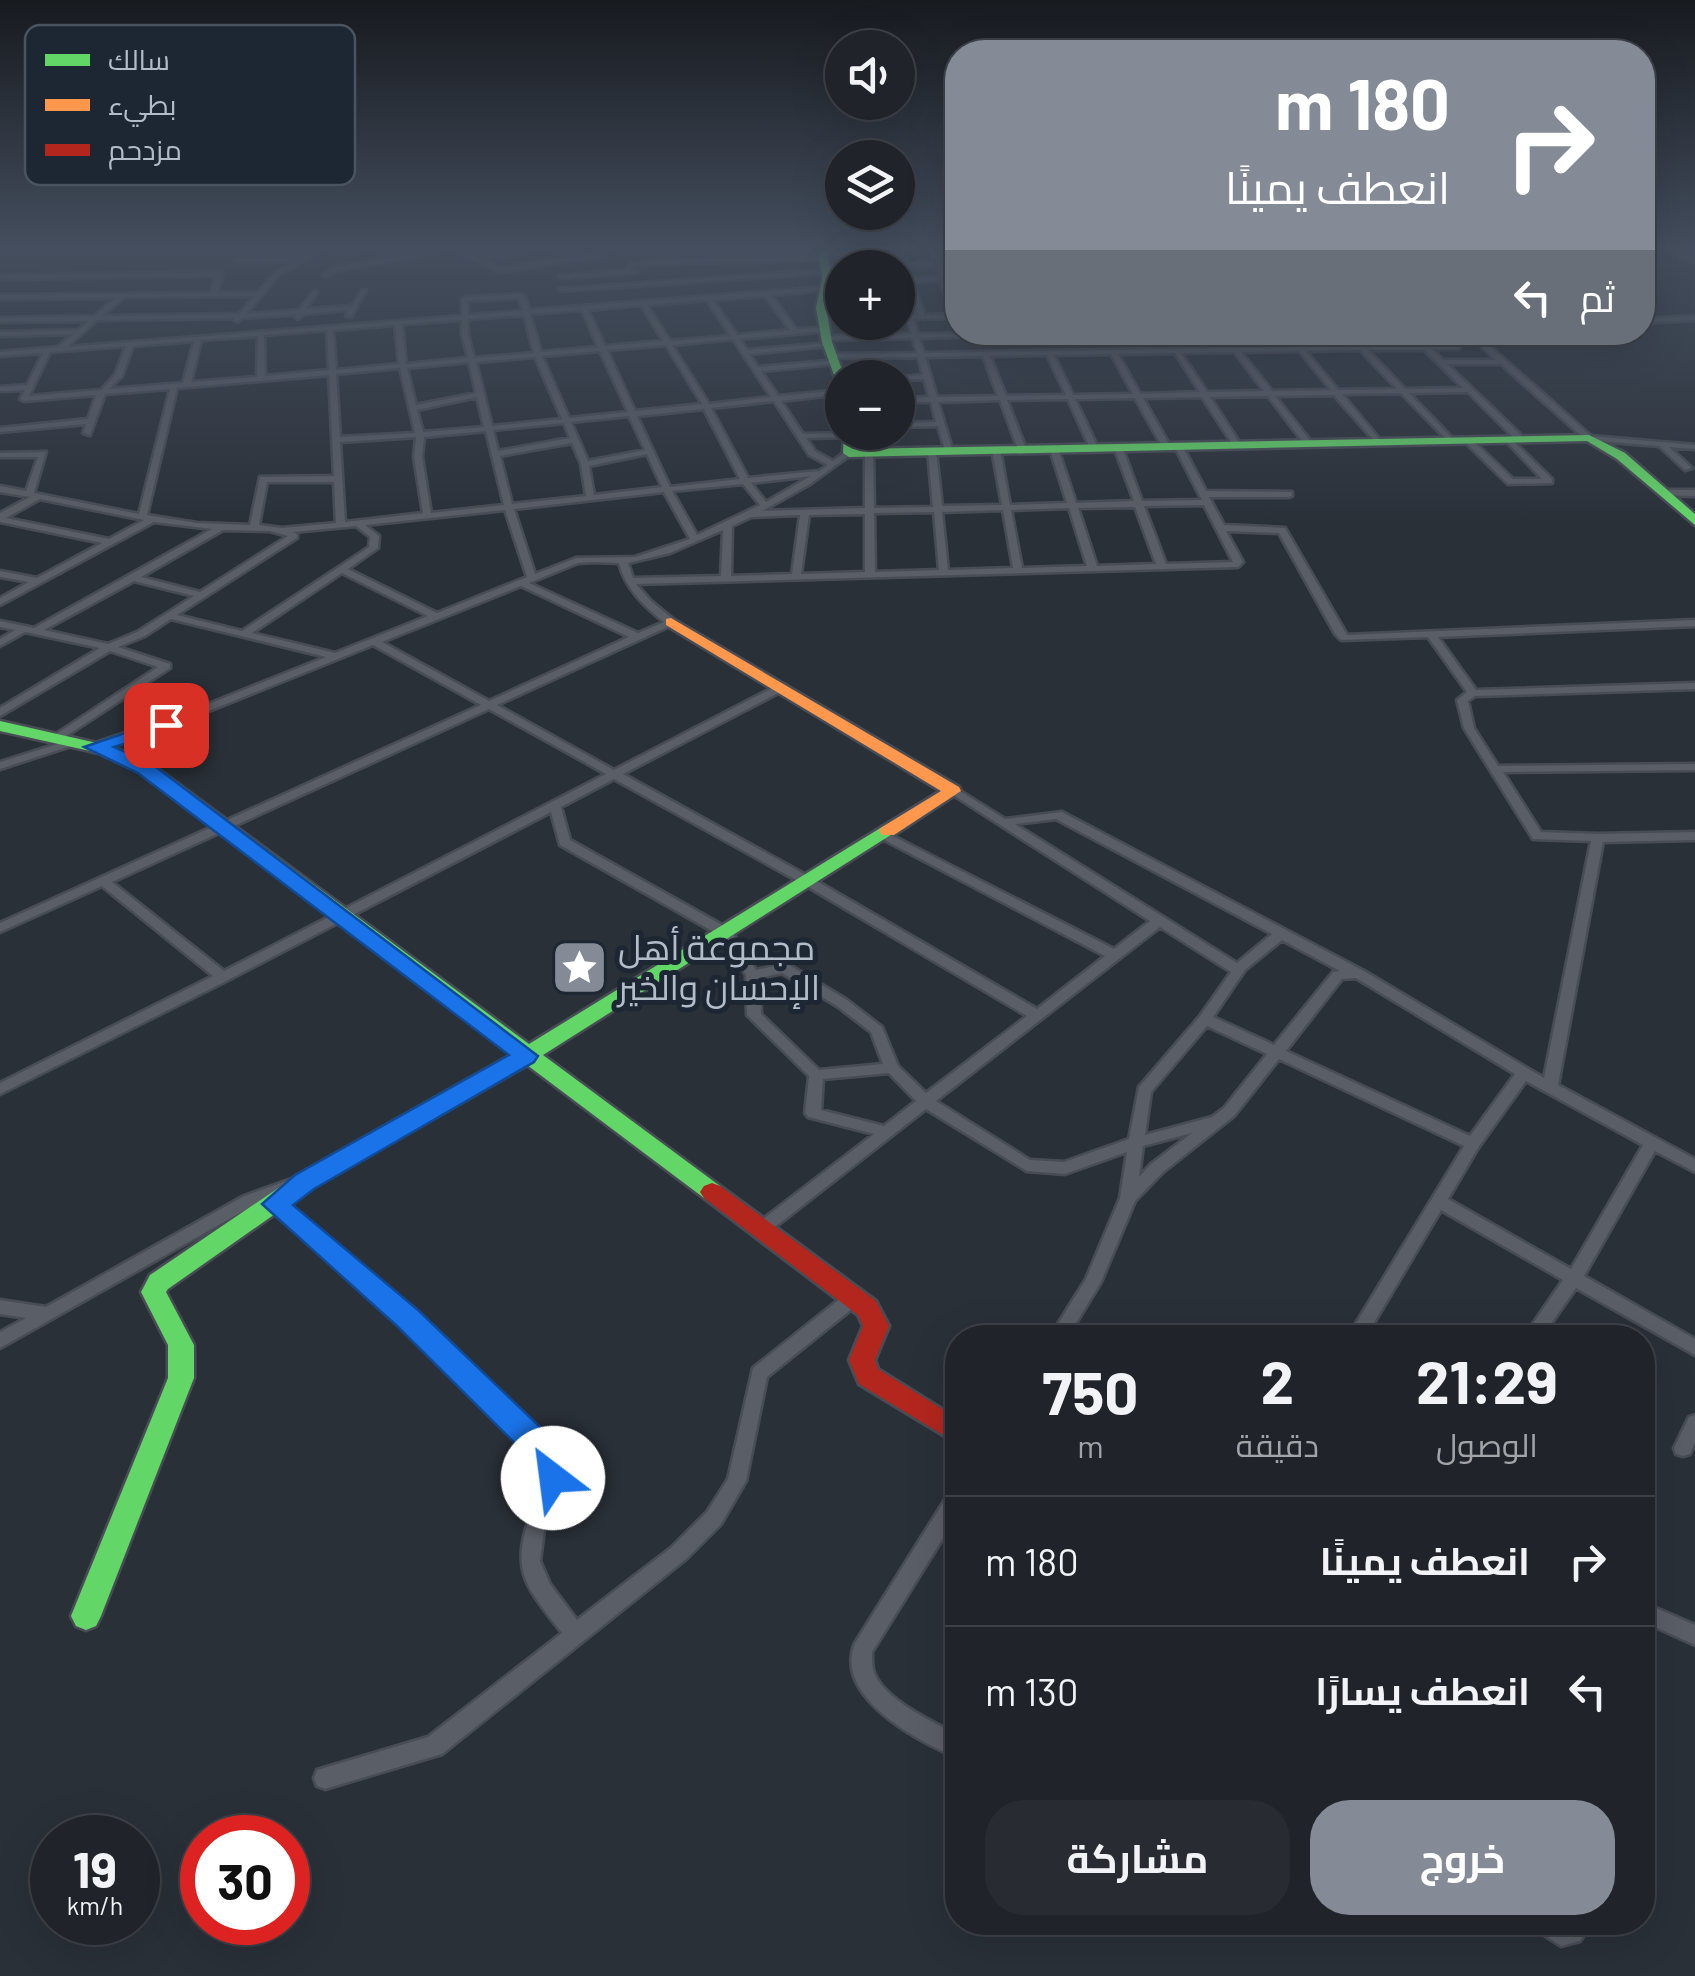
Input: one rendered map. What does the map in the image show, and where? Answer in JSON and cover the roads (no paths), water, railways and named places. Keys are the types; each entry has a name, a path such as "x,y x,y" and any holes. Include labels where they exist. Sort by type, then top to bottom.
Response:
{"street":[{"path":"60,349 68,341"},
{"path":"0,354 154,341"},
{"path":"186,386 197,341"},
{"path":"261,341 261,379"},
{"path":"331,341 341,525"},
{"path":"400,341 420,435 418,456 427,514"},
{"path":"469,341 508,505 531,577"},
{"path":"534,341 563,420 586,464 590,496"},
{"path":"600,341 666,488 694,538"},
{"path":"48,350 24,399 693,341"},
{"path":"736,341 812,453 835,450"},
{"path":"744,352 771,341"},
{"path":"756,369 796,341"},
{"path":"888,341 921,355 1458,347"},
{"path":"917,341 941,424 938,510 944,572"},
{"path":"86,433 101,393 120,374 130,343"},
{"path":"670,343 746,480 764,505"},
{"path":"1072,345 1075,352"},
{"path":"1150,345 1153,350"},
{"path":"1269,345 1272,349"},
{"path":"1484,345 1590,438 1620,456 1695,521"},
{"path":"1361,347 1401,391 1512,482 1549,482 1515,439 1425,346"},
{"path":"1300,348 1378,443"},
{"path":"1176,350 1237,445"},
{"path":"1235,350 1309,444"},
{"path":"632,581 1238,564 1208,498 1137,396 1112,352"},
{"path":"1050,353 1094,448"},
{"path":"986,354 1022,449"},
{"path":"1442,362 1503,362"},
{"path":"915,378 928,378"},
{"path":"0,389 31,386"},
{"path":"0,602 110,542 149,516 174,387"},
{"path":"915,400 1467,390"},
{"path":"414,408 480,394"},
{"path":"337,440 825,394"},
{"path":"0,430 91,421"},
{"path":"915,425 941,424"},
{"path":"801,436 825,442"},
{"path":"896,450 1590,438 1695,448"},
{"path":"496,454 574,440"},
{"path":"1660,444 1688,468"},
{"path":"1118,448 1162,567"},
{"path":"1054,449 1092,569"},
{"path":"93,747 166,725 582,559 623,562 645,558 764,505 823,473 848,450"},
{"path":"851,450 869,510 870,574"},
{"path":"996,450 1018,571"},
{"path":"586,464 651,451"},
{"path":"0,454 43,454 34,495 0,518"},
{"path":"0,488 221,528 284,530 823,473"},
{"path":"254,529 264,478 337,478"},
{"path":"1664,492 1695,493"},
{"path":"746,514 1140,504 1289,494"},
{"path":"796,576 805,511"},
{"path":"0,518 110,542"},
{"path":"246,633 376,542 371,532 357,522"},
{"path":"726,578 728,522"},
{"path":"0,642 132,578 221,528"},
{"path":"1223,528 1282,530 1342,636 1695,623"},
{"path":"0,713 169,616 294,536 284,530"},
{"path":"623,562 624,572 653,610 1005,822 1240,974 1144,1091 1128,1198 1093,1282 1068,1325"},
{"path":"341,569 436,616"},
{"path":"0,574 38,581"},
{"path":"132,578 202,594"},
{"path":"520,582 637,638"},
{"path":"169,616 335,656"},
{"path":"0,928 671,622"},
{"path":"0,624 109,648 162,664 166,669 64,740 0,766"},
{"path":"1431,635 1473,693"},
{"path":"373,641 810,882 1037,1016"},
{"path":"0,1089 341,917 782,686"},
{"path":"1695,686 1473,693 1462,704 1470,728 1539,838 1695,836"},
{"path":"0,726 116,752 145,768 874,1316 876,1326 862,1360 868,1376 945,1425"},
{"path":"1496,769 1695,767"},
{"path":"86,1616 181,1378 185,1349 153,1292 170,1272 304,1182 526,1056 953,791"},
{"path":"555,806 564,842 726,933 754,976 754,1014 816,1075 814,1113 888,1132"},
{"path":"1005,822 1058,815 1358,974 1524,1073 1695,1166"},
{"path":"882,835 1114,956"},
{"path":"1550,1086 1598,838"},
{"path":"103,882 222,977"},
{"path":"760,1230 1160,920"},
{"path":"1237,970 1282,934"},
{"path":"754,976 784,968 842,1002 877,1030 892,1068 926,1102 1026,1165 1065,1168 1135,1143 1220,1120"},
{"path":"1128,1198 1157,1168 1220,1120 1333,978 1358,974"},
{"path":"1206,1019 1473,1144"},
{"path":"816,1075 892,1068"},
{"path":"1363,1325 1473,1144 1524,1073"},
{"path":"1540,1325 1574,1277 1652,1143"},
{"path":"0,1341 250,1200 304,1182"},
{"path":"1439,1200 1695,1348"},
{"path":"275,1204 408,1318 551,1458 553,1478 526,1556 536,1583 576,1635"},
{"path":"325,1778 434,1746 679,1553 714,1518 737,1481 759,1373 852,1299"},
{"path":"0,1308 47,1314"},
{"path":"1682,1448 1695,1422"},
{"path":"945,1517 862,1650 859,1662 870,1688 882,1700 945,1739"},
{"path":"1655,1616 1695,1634"}],"place":[{"name":"مجموعة أهل الإحسان والخير","path":"579,968"}]}
